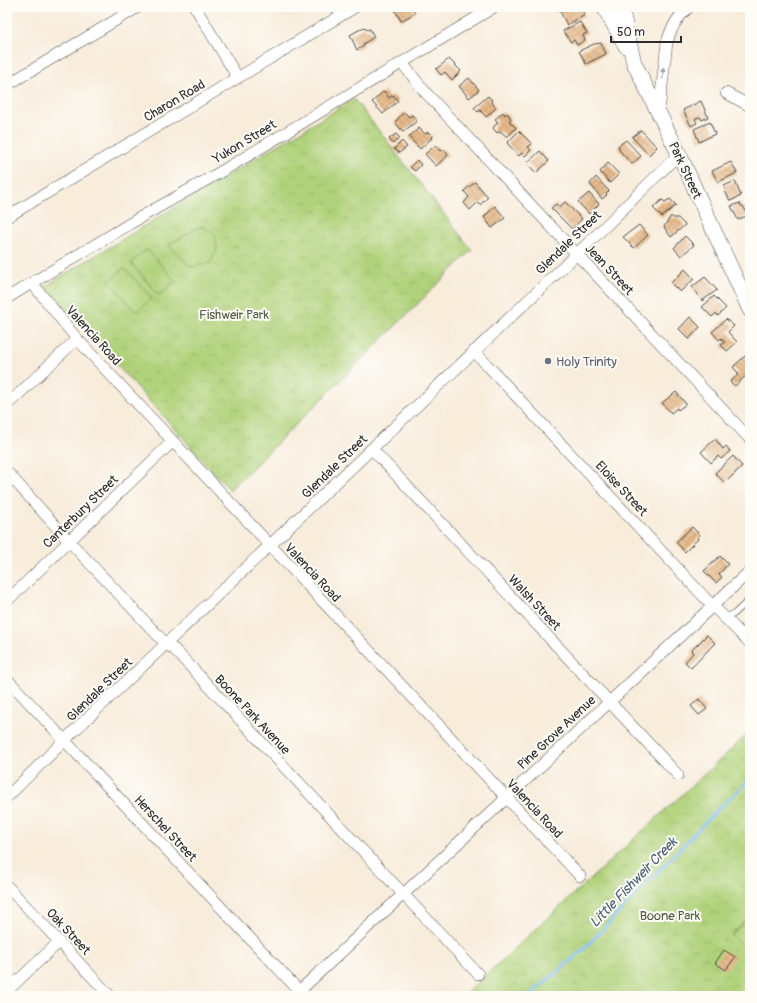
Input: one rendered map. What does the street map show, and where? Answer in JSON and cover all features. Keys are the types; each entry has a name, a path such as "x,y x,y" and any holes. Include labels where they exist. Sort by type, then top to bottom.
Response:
{"street":[{"path":"7,85 138,7"},
{"path":"195,7 238,78"},
{"name":"Charon Road","path":"7,217 355,7"},
{"name":"Yukon Street","path":"7,298 494,7"},
{"path":"604,7 634,63"},
{"name":"Park Street","path":"621,7 634,63 659,111 750,310"},
{"name":"Park Street","path":"626,7 627,29"},
{"path":"659,111 667,42 670,32 676,22 689,7"},
{"name":"Jean Street","path":"402,63 426,93 750,439"},
{"path":"726,93 750,106"},
{"name":"Glendale Street","path":"7,796 64,740 577,254 679,154"},
{"name":"Valencia Road","path":"32,283 77,339 580,876"},
{"path":"7,405 77,339"},
{"name":"Eloise Street","path":"474,351 712,605 750,643"},
{"name":"Canterbury Street","path":"7,601 173,442"},
{"name":"Walsh Street","path":"372,448 678,775"},
{"name":"Boone Park Avenue","path":"7,472 69,541 166,644 175,650 478,974"},
{"name":"Pine Grove Avenue","path":"300,994 402,894 507,798 750,570"},
{"name":"Herschel Street","path":"7,679 300,994"},
{"name":"Oak Street","path":"7,886 110,996"},
{"path":"7,991 59,942"}],"lane":[{"path":"724,617 734,614 750,599"}],"green space":[{"name":"Fishweir Park","path":"354,99 472,250 230,490 45,286"},
{"path":"201,226 215,234 217,250 210,263 191,267 168,245"},
{"path":"147,249 175,281 159,295 131,263"},
{"path":"124,268 152,298 136,312 109,281"},
{"name":"Boone Park","path":"750,732 750,996 463,996"},
{"path":"750,917 750,954 731,935"}],"building":[{"path":"400,7 412,7 415,13 401,21 395,10"},
{"path":"567,7 580,7 585,15 567,25 560,11"},
{"path":"580,22 587,33 583,35 585,40 577,45 574,40 571,42 563,31"},
{"path":"364,27 367,30 370,29 374,37 357,50 350,35"},
{"path":"601,43 606,54 586,64 579,51 594,44"},
{"path":"449,59 461,71 452,80 445,72 441,75 436,69"},
{"path":"469,78 479,90 469,98 459,86"},
{"path":"384,91 389,98 393,95 398,101 383,114 372,102"},
{"path":"488,96 496,108 486,117 480,110 478,112 474,108"},
{"path":"701,101 708,117 702,120 700,117 695,119 697,123 691,126 683,110"},
{"path":"404,112 409,117 412,115 417,121 403,132 395,122"},
{"path":"503,112 505,115 507,113 511,119 509,121 516,128 507,137 500,131 497,133 493,128 498,122 495,119"},
{"path":"710,122 715,134 699,142 694,129"},
{"path":"419,128 425,134 428,132 433,137 420,149 409,137"},
{"path":"641,130 657,147 649,155 632,137"},
{"path":"519,131 532,144 528,147 531,150 525,156 522,153 519,156 507,143"},
{"path":"396,134 400,138 393,144 389,139"},
{"path":"626,140 641,156 632,164 619,150 620,149 618,146"},
{"path":"402,141 407,147 399,153 394,149"},
{"path":"436,145 441,151 444,149 448,155 436,166 425,154"},
{"path":"540,151 549,161 536,173 527,163"},
{"path":"417,160 421,165 415,171 410,167"},
{"path":"731,162 737,173 718,182 712,171"},
{"path":"608,163 619,174 610,183 600,172"},
{"path":"596,177 609,191 602,199 590,184"},
{"path":"735,181 741,196 730,201 724,186"},
{"path":"475,182 488,197 480,205 478,202 470,210 464,203 469,197 464,191"},
{"path":"589,193 599,204 589,214 578,202"},
{"path":"670,199 676,205 662,217 653,208 662,200 665,202"},
{"path":"565,202 582,219 572,229 551,208 556,204 559,207"},
{"path":"740,203 748,215 738,220 731,206"},
{"path":"495,206 505,218 492,228 484,217"},
{"path":"671,216 673,218 678,218 685,225 671,237 664,227"},
{"path":"639,225 648,235 634,248 623,237"},
{"path":"685,236 694,245 681,256 674,248"},
{"path":"685,269 694,279 680,292 671,283"},
{"path":"705,277 717,290 702,301 692,287"},
{"path":"714,296 726,308 718,316 716,313 712,317 702,307"},
{"path":"690,317 700,327 689,339 679,329"},
{"path":"726,319 734,326 728,332 737,342 727,351 721,345 725,342 721,338 719,340 712,332"},
{"path":"745,356 749,361 746,364 750,367 750,372 735,386 730,382 739,374 733,367"},
{"path":"676,392 686,404 678,410 677,408 671,413 662,403"},
{"path":"715,439 723,449 726,446 730,451 721,459 718,456 711,463 701,452"},
{"path":"733,456 742,466 725,483 715,473"},
{"path":"692,527 700,535 685,552 676,542"},
{"path":"720,556 728,564 719,574 722,577 716,583 704,571"},
{"path":"707,635 715,643 691,668 685,662 693,653 691,651"},
{"path":"699,699 707,709 699,715 691,706"},
{"path":"724,950 735,957 726,970 715,963"}],"waterway":[{"name":"Little Fishweir Creek","path":"529,996 583,950 719,808 750,780"}],"place":[{"name":"Holy Trinity","path":"548,361"}]}
